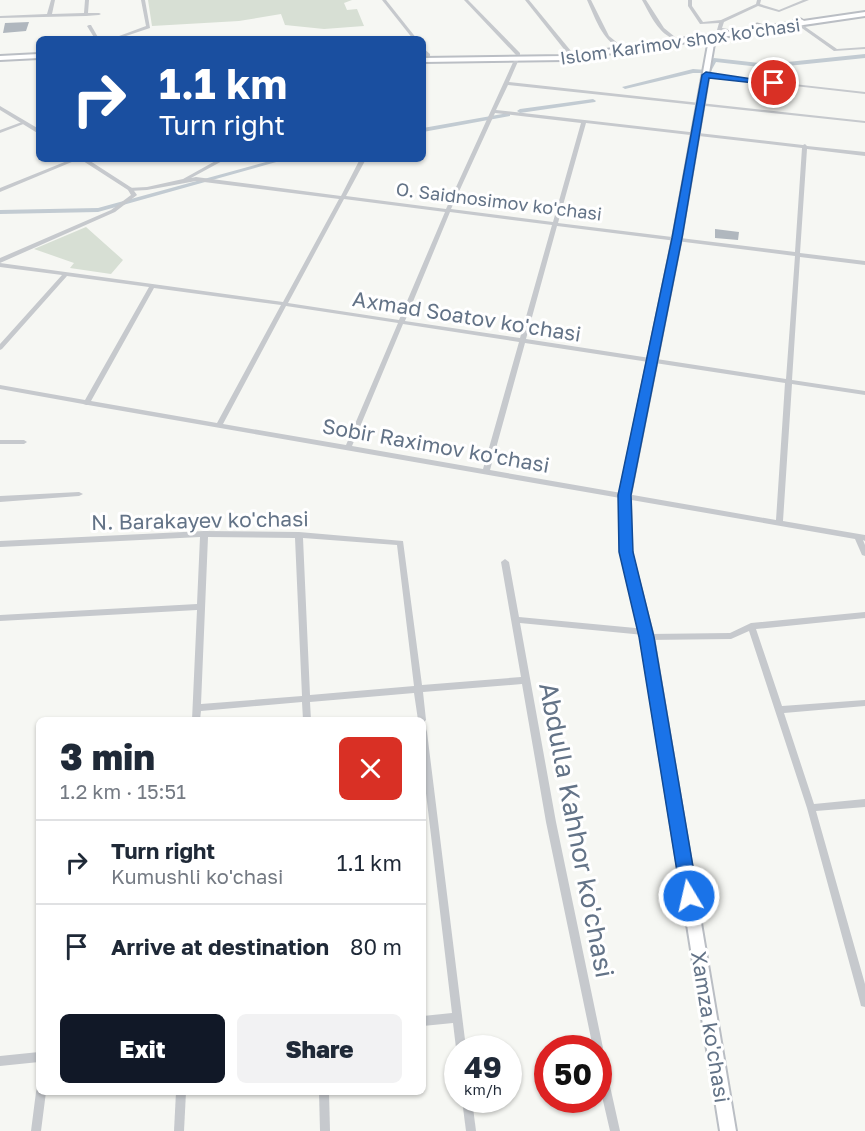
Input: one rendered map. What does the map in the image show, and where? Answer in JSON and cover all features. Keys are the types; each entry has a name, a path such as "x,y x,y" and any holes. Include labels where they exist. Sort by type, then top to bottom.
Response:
{"main road":[{"name":"Islom Karimov shox ko'chasi","path":"426,57 518,57 610,53 865,12"},
{"name":"Islom Karimov shox ko'chasi","path":"518,57 618,46 726,30 759,28"},
{"name":"Xamza ko'chasi","path":"712,37 677,238 625,495 626,552 646,635 728,1131"},
{"path":"0,58 36,56"},
{"path":"0,63 36,61"}],"street":[{"path":"49,16 53,0"},
{"path":"86,15 87,0"},
{"path":"122,36 148,27 143,0"},
{"path":"384,0 413,36"},
{"path":"349,446 448,210 518,57 466,0"},
{"path":"527,0 569,52"},
{"path":"589,0 607,37 618,46"},
{"path":"644,0 662,29 673,38"},
{"path":"690,0 690,6 702,23 722,21 758,3 779,10 807,0"},
{"path":"0,17 99,14"},
{"path":"722,21 719,29 726,30"},
{"path":"799,22 836,50 865,48"},
{"path":"89,26 95,36"},
{"path":"706,73 865,93"},
{"path":"506,83 865,122"},
{"path":"0,108 36,130"},
{"path":"494,111 865,154"},
{"path":"486,472 521,340 584,122"},
{"path":"0,132 24,123"},
{"path":"779,522 795,254 805,146"},
{"path":"0,190 69,162"},
{"path":"88,162 130,189"},
{"path":"185,180 218,162"},
{"path":"219,425 361,162"},
{"name":"O. Saidnosimov ko'chasi","path":"130,189 149,190 185,180 342,197 865,263"},
{"name":"Axmad Soatov ko'chasi","path":"0,263 128,202 134,195 130,189"},
{"name":"Axmad Soatov ko'chasi","path":"0,263 64,276 285,304 865,393"},
{"path":"0,348 64,276"},
{"path":"86,403 151,288"},
{"name":"Sobir Raximov ko'chasi","path":"0,387 349,446 862,538"},
{"path":"0,442 24,442"},
{"path":"0,499 79,494"},
{"path":"196,717 204,534"},
{"name":"N. Barakayev ko'chasi","path":"0,544 204,534 299,535 400,543 418,688"},
{"path":"299,535 307,717"},
{"path":"862,538 865,553"},
{"name":"Abdulla Kahhor ko'chasi","path":"505,562 525,680 595,1035"},
{"path":"0,618 201,607"},
{"path":"515,620 646,635 731,636 751,626 865,615"},
{"path":"751,626 811,808 865,1002"},
{"path":"196,708 525,680"},
{"path":"418,688 422,717"},
{"path":"779,710 865,703"},
{"path":"426,757 459,1035"},
{"path":"811,808 865,803"},
{"path":"426,1022 457,1017"},
{"path":"0,1061 36,1057"},
{"path":"36,1131 41,1095"},
{"path":"179,1131 181,1095"},
{"path":"324,1095 326,1131"},
{"path":"469,1113 471,1131"},
{"name":"Abdulla Kahhor ko'chasi","path":"611,1113 615,1131"}],"shaded area":[{"path":"148,0 352,0 344,3 347,10 357,9 364,26 324,29 285,25 281,14 239,21 152,26"},
{"path":"86,227 123,260 111,274 70,268 74,263 34,249"}],"building":[{"path":"29,22 26,31 3,33 5,23"},
{"path":"715,229 739,232 738,240 715,238"}],"waterway":[{"path":"625,87 693,71 708,72 714,60 768,66 865,56"},
{"path":"520,111 593,101"},
{"path":"426,129 508,115"},
{"path":"0,212 98,210 273,162"}],"route":[{"path":"689,896 647,637 626,552 625,495 677,238 706,75 774,83"}]}
